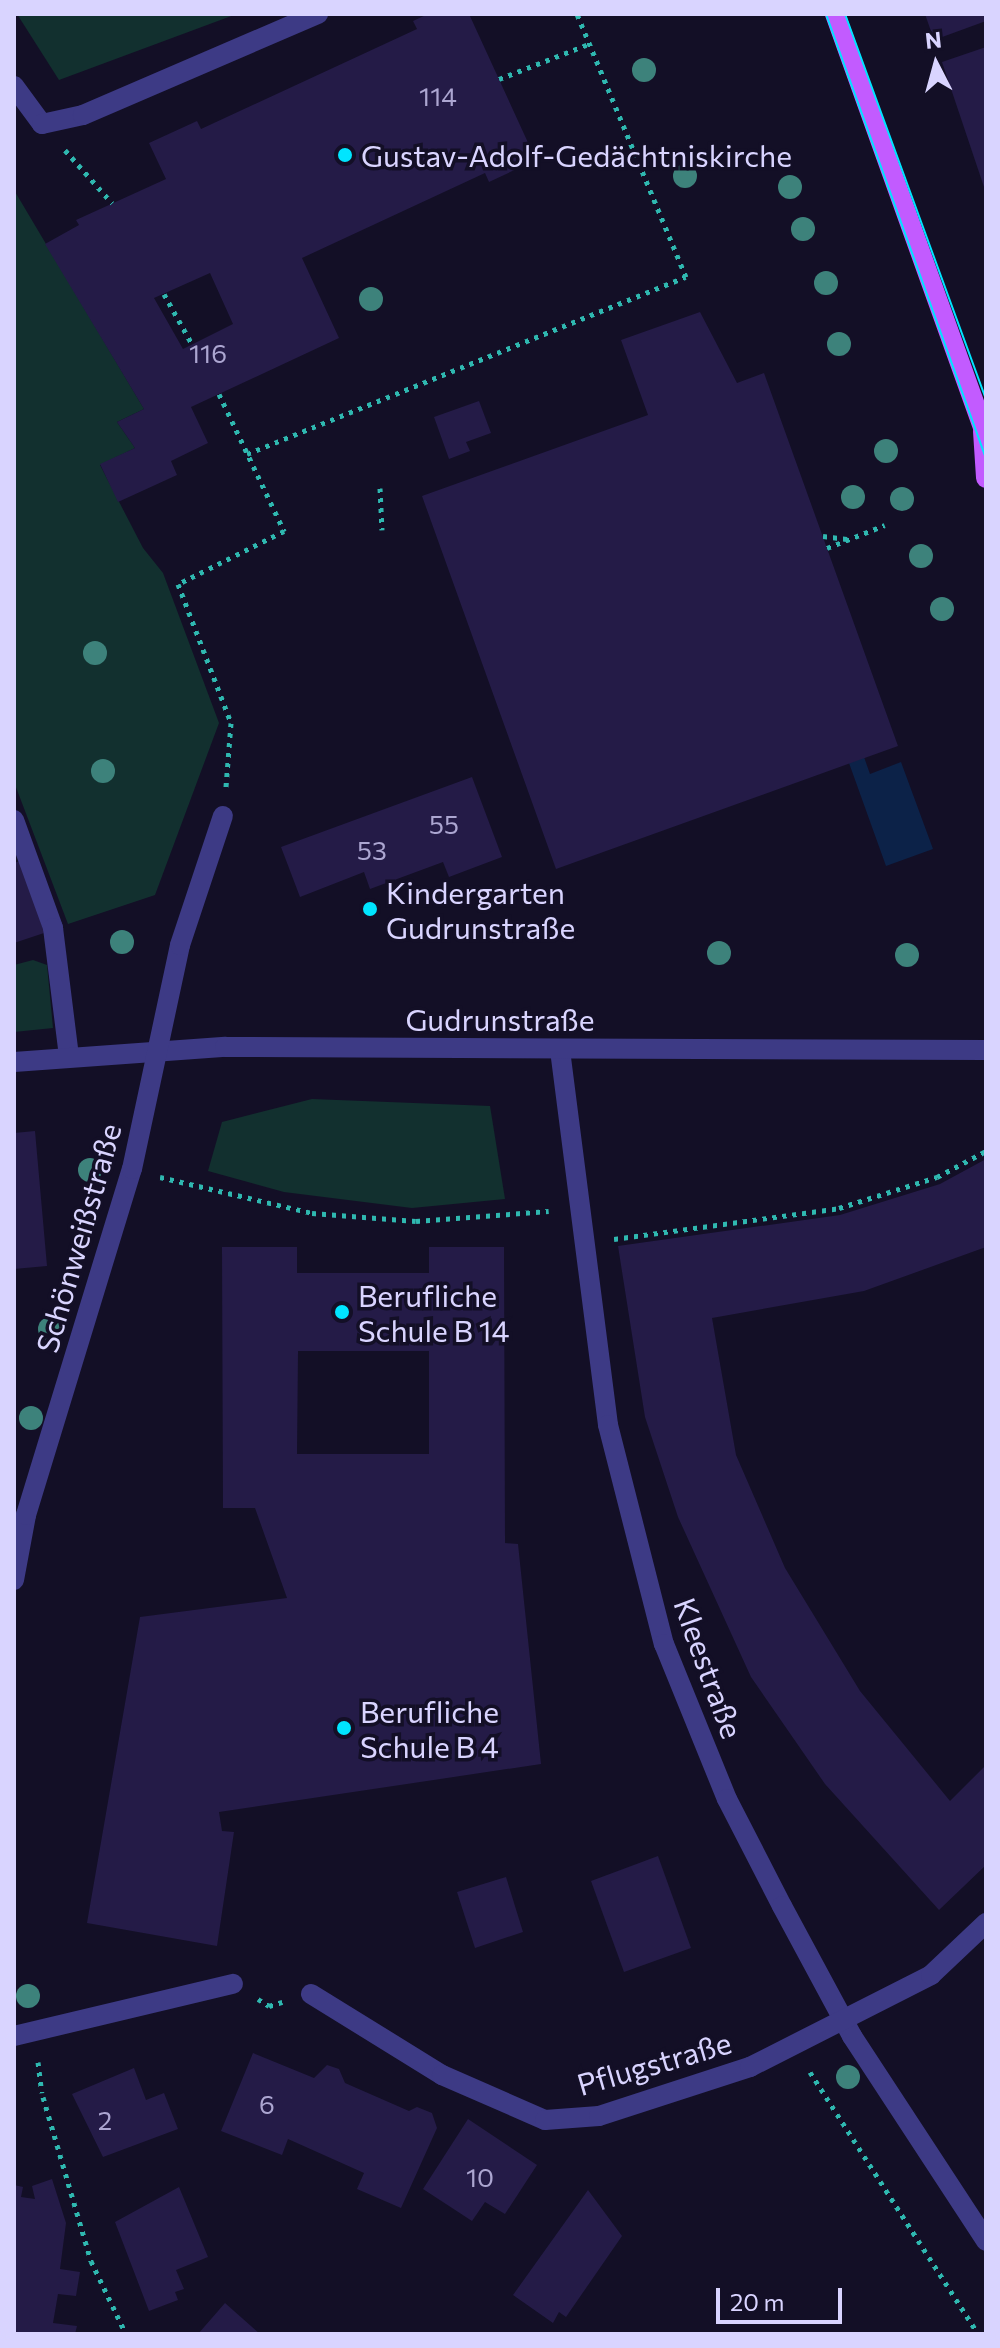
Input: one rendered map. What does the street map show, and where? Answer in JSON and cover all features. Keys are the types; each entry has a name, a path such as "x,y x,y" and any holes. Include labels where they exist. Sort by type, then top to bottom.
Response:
{"main road":[{"path":"835,14 985,432 986,478"}],"street":[{"path":"14,86 42,124 83,115 318,14"},
{"name":"Schönweißstraße","path":"14,1580 20,1516 132,1169 182,938 223,816"},
{"path":"14,820 53,928 69,1057"},
{"name":"Gudrunstraße","path":"14,1062 158,1050 986,1050"},
{"name":"Kleestraße","path":"560,1050 608,1425 664,1644 727,1799 842,2018 986,2241"},
{"name":"Pflugstraße","path":"311,1994 442,2075 545,2120 599,2116 750,2067 931,1975 986,1923"},
{"path":"14,2036 233,1984"}],"path":[{"path":"247,454 686,277 577,14"},
{"path":"499,79 589,44"},
{"path":"42,124 112,203"},
{"path":"164,294 192,344"},
{"path":"219,394 284,531 178,584 231,723 223,816"},
{"path":"380,488 382,530"},
{"path":"827,548 885,525"},
{"path":"823,536 848,539"},
{"path":"585,1242 725,1228 839,1208 937,1177 986,1151"},
{"path":"132,1169 312,1213 416,1221 580,1209"},
{"path":"233,1984 269,2006 311,1994"},
{"path":"792,2044 978,2334"},
{"path":"43,2097 91,2261 126,2334"}],"green space":[{"path":"17,14 233,14 234,15 59,80"},
{"path":"14,190 144,409 117,422 135,448 100,465 143,548 163,573 219,723 155,895 68,924 14,782"},
{"path":"33,960 47,965 53,1028 14,1032 14,965"},
{"path":"312,1099 490,1106 505,1199 412,1208 284,1192 208,1171 222,1122"}],"water":[{"path":"864,757 870,774 901,762 933,849 886,866 849,763"}],"building":[{"name":"Gustav-Adolf-Gedächtniskirche","path":"428,14 469,14 536,160 489,182 485,173 302,258 339,338 191,407 208,443 171,461 177,475 118,502 100,464 135,448 117,422 144,409 45,244 79,225 76,220 166,179 149,143 197,121 201,129 417,29 413,21","holes":["210,273 233,324 183,349 154,298"]},
{"path":"925,14 986,14 986,21 934,40"},
{"path":"986,47 986,190 985,190 942,62"},
{"path":"700,312 737,383 764,373 898,746 556,869 422,496 648,415 621,340"},
{"path":"479,401 491,433 466,442 470,451 449,459 434,417"},
{"path":"472,777 502,857 449,877 443,862 370,889 364,872 300,897 281,847"},
{"path":"23,860 44,933 14,943 14,863"},
{"path":"35,1131 47,1266 14,1269 14,1133"},
{"path":"986,1159 986,1247 864,1291 712,1318 736,1455 785,1568 860,1691 950,1801 986,1765 986,1865 939,1910 825,1784 751,1677 678,1517 645,1417 618,1246 840,1215 940,1184"},
{"path":"222,1247 297,1247 297,1273 429,1273 429,1247 504,1247 505,1543 518,1544 541,1764 219,1812 222,1831 234,1832 217,1946 87,1923 140,1617 287,1598 255,1508 223,1508","holes":["298,1351 429,1351 429,1454 297,1454"]},
{"path":"658,1856 691,1948 624,1972 591,1881"},
{"path":"506,1877 523,1932 475,1948 457,1892"},
{"path":"253,2053 314,2078 327,2065 339,2069 345,2083 409,2111 417,2107 432,2113 437,2128 401,2208 357,2189 364,2173 288,2139 282,2155 221,2131"},
{"path":"134,2068 146,2100 164,2093 178,2129 103,2157 72,2094"},
{"path":"468,2119 537,2165 505,2214 485,2202 472,2221 423,2189"},
{"path":"52,2179 66,2223 60,2269 80,2272 76,2296 58,2294 53,2323 77,2326 75,2334 14,2334 14,2185 23,2187 21,2197 35,2199 32,2186"},
{"path":"179,2187 208,2257 176,2270 184,2289 175,2292 178,2300 149,2311 115,2222"},
{"path":"588,2190 622,2236 566,2317 559,2312 553,2323 513,2295"},
{"path":"225,2303 260,2334 198,2334"}],"tram line":[{"path":"826,14 986,459"},
{"path":"845,14 986,399"}],"place":[{"name":"Gustav-Adolf-Gedächtniskirche","path":"345,155"},
{"name":"Kindergarten Gudrunstraße","path":"370,909"},
{"name":"Berufliche Schule B 14","path":"342,1312"},
{"name":"Berufliche Schule B 4","path":"344,1728"}]}
